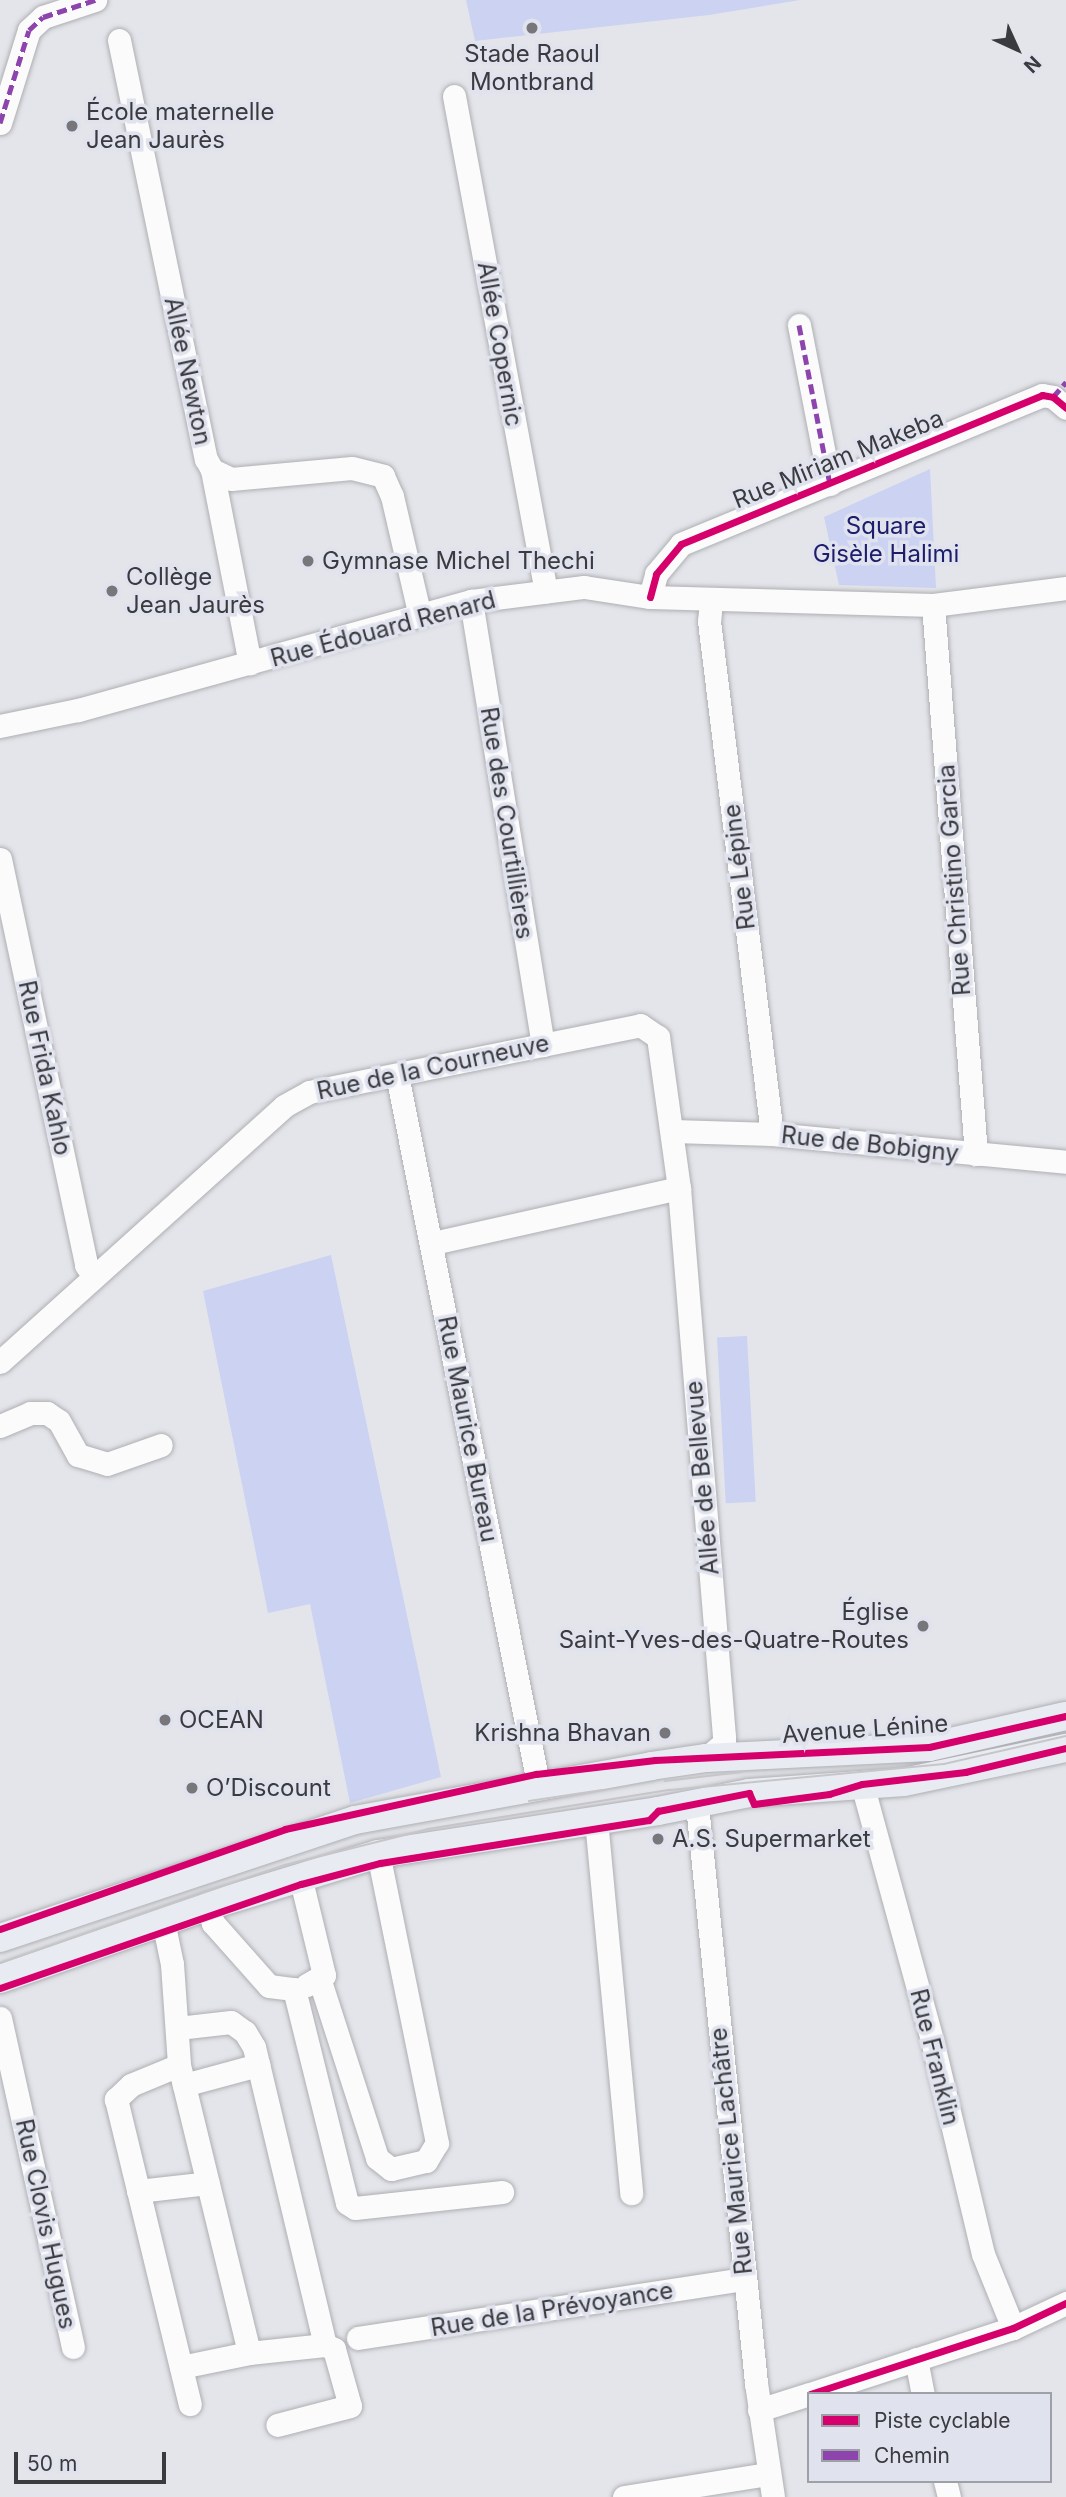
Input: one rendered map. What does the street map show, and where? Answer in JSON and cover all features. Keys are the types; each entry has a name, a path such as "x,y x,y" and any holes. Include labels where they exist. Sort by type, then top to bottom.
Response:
{"main road":[{"name":"Avenue Lénine","path":"0,1938 298,1836 538,1783 706,1758 929,1747 1066,1716"},
{"name":"Avenue Lénine","path":"0,1979 208,1906 378,1854 696,1805 749,1793 965,1772 1066,1748"},
{"path":"696,1805 698,1776 706,1758"}],"street":[{"path":"0,123 29,30 43,17 95,0"},
{"name":"Allée Newton","path":"119,40 204,450 212,470 230,479 352,468 383,476 392,496 420,616"},
{"name":"Allée Copernic","path":"454,96 546,592"},
{"path":"799,326 830,484"},
{"name":"Rue Miriam Makeba","path":"650,597 656,574 681,544 1042,395 1062,395"},
{"path":"212,470 250,663"},
{"name":"Rue Édouard Renard","path":"0,726 250,663 471,601 584,587 650,597 933,606 1066,589"},
{"name":"Rue Lépine","path":"711,600 709,621 772,1134"},
{"name":"Rue des Courtillières","path":"471,601 543,1045"},
{"name":"Rue Christino Garcia","path":"933,606 976,1154"},
{"name":"Rue Frida Kahlo","path":"0,859 7,923 86,1265 93,1275"},
{"name":"Rue de la Courneuve","path":"0,1362 93,1275 284,1106 309,1092 639,1025 649,1028 658,1037 673,1131"},
{"name":"Rue Maurice Bureau","path":"397,1075 538,1783"},
{"path":"432,1243 679,1188 673,1131"},
{"name":"Rue de Bobigny","path":"673,1131 772,1134 1066,1162"},
{"name":"Allée de Bellevue","path":"679,1188 724,1743 706,1758"},
{"path":"0,1426 30,1413 47,1413 59,1421 78,1455 107,1464 160,1445"},
{"name":"Rue Franklin","path":"862,1784 932,2040 983,2254 1013,2328"},
{"name":"Rue Maurice Lachâtre","path":"696,1805 759,2410 773,2497"},
{"path":"596,1820 631,2193"},
{"path":"320,1981 377,2158 391,2169 426,2161 437,2143 378,1854"},
{"path":"208,1906 213,1923 269,1986 294,1989 320,1981 324,1975 300,1877"},
{"path":"163,1921 178,2028 181,2075 249,2353"},
{"path":"294,1989 347,2203 355,2208 502,2192"},
{"name":"Rue Clovis Hugues","path":"0,2018 73,2347"},
{"path":"178,2028 231,2022 246,2032 258,2065 325,2345"},
{"path":"190,2404 116,2098 131,2085 181,2075 258,2065"},
{"path":"138,2190 208,2183"},
{"name":"Rue de la Prévoyance","path":"358,2338 745,2279"},
{"path":"815,2392 1013,2328 1066,2303"},
{"path":"181,2367 249,2353 325,2345 334,2350 352,2400 349,2406 277,2425"},
{"path":"916,2359 923,2392"},
{"path":"759,2410 807,2395"},
{"path":"624,2497 768,2474"}],"green space":[{"name":"Stade Raoul Montbrand","path":"466,0 800,0 709,15 475,41"},
{"name":"Square Gisèle Halimi","path":"930,469 936,588 839,585 824,517"},
{"path":"331,1255 441,1777 350,1803 310,1604 268,1613 203,1291"},
{"path":"747,1336 756,1502 726,1503 717,1338"}],"tram line":[{"path":"0,1963 285,1865 428,1829 670,1790 944,1764 1066,1736"},
{"path":"665,1781 741,1772"},
{"path":"529,1801 602,1790"}],"marked path":[{"path":"0,123 29,30 43,17 95,0"},
{"path":"799,325 830,484"},
{"path":"1053,397 1066,382"}],"cycle path":[{"path":"650,597 656,574 681,544 1042,395 1053,397 1066,408"},
{"path":"0,1929 285,1829 536,1774 655,1760 929,1747 1066,1716"},
{"path":"0,1988 301,1884 380,1863 649,1820 658,1811 749,1793 754,1804 829,1794 862,1784 965,1772 1066,1748"},
{"path":"816,2392 1013,2328 1066,2303"}],"place":[{"name":"Stade Raoul Montbrand","path":"532,28"},
{"name":"École maternelle Jean Jaurès","path":"72,126"},
{"name":"Gymnase Michel Thechi","path":"308,561"},
{"name":"Collège Jean Jaurès","path":"112,591"},
{"name":"Église Saint-Yves-des-Quatre-Routes","path":"923,1626"},
{"name":"OCEAN","path":"165,1720"},
{"name":"Krishna Bhavan","path":"665,1733"},
{"name":"O’Discount","path":"192,1788"},
{"name":"A.S. Supermarket","path":"658,1839"}]}
